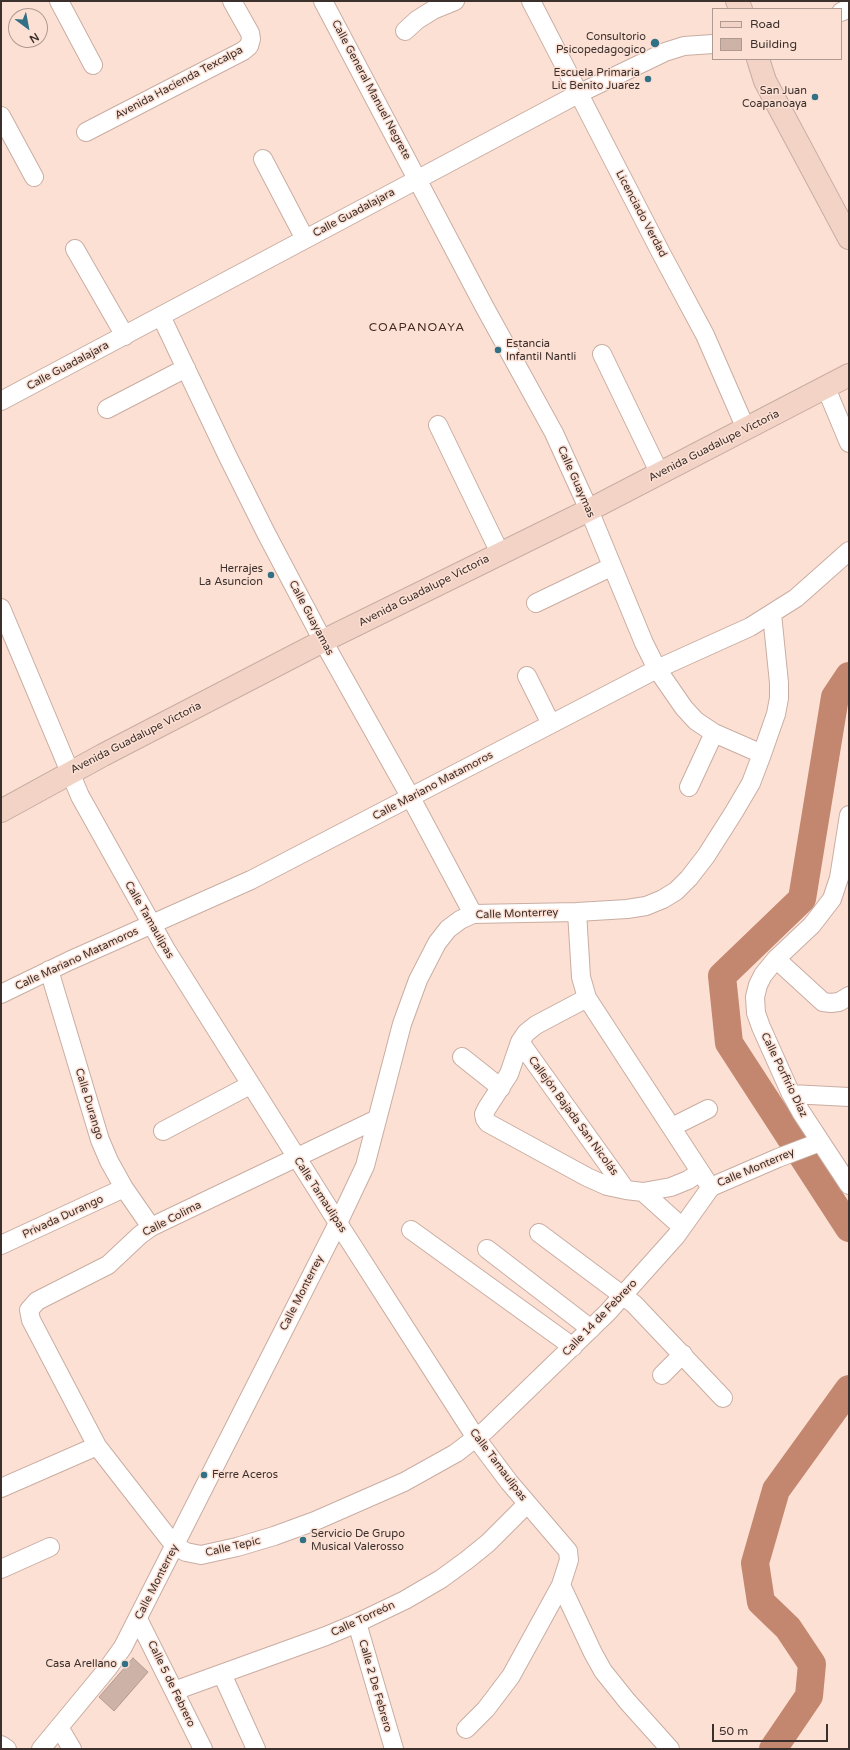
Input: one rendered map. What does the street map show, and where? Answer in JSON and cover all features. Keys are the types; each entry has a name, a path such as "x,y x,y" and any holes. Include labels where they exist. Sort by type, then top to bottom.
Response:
{"main road":[{"path":"758,60 765,81 849,238"},
{"name":"Avenida Guadalupe Victoria","path":"1,811 69,773 323,641 589,510 849,375"}],"street":[{"path":"59,1 93,65"},
{"name":"Avenida Hacienda Texcalpa","path":"86,132 243,52 249,46 251,39 250,33 232,1"},
{"path":"405,31 417,20 433,10 455,1"},
{"name":"Licenciado Verdad","path":"532,1 578,94 705,335 746,429"},
{"name":"Calle General Manuel Negrete","path":"328,2 418,178"},
{"name":"Calle Guadalajara","path":"1,401 578,94 665,52 684,46 712,44"},
{"path":"1,116 34,177"},
{"path":"262,159 305,239"},
{"name":"Calle Guaymas","path":"418,178 484,306 554,433 589,510 644,644 657,669 684,708 696,721 714,733 762,754"},
{"path":"75,249 125,336"},
{"name":"Calle Guayamas","path":"161,316 244,492 323,641 411,798 473,914"},
{"path":"602,354 660,474"},
{"path":"106,409 186,368"},
{"path":"826,388 849,443"},
{"path":"438,425 500,553"},
{"name":"Calle Mariano Matamoros","path":"1,994 49,970 251,880 657,669 750,627 796,598 849,551"},
{"path":"536,603 612,567"},
{"name":"Calle Tamaulipas","path":"1,608 69,773 91,819 151,925 296,1158 476,1438 494,1464 568,1551 569,1560 561,1585"},
{"name":"Calle Monterrey","path":"41,1749 108,1668 123,1647 338,1224 365,1166 402,1024 418,980 437,943 448,929 460,920 473,914 577,912 628,909 646,906 663,899 676,891 689,878 706,856 751,783 776,714 779,698 779,684 772,614"},
{"path":"527,676 551,724"},
{"path":"689,787 714,733"},
{"name":"Calle Porfirio Díaz","path":"849,815 839,878 832,899 812,925 776,959 762,975 755,997 756,1013 791,1094 820,1142 849,1185"},
{"name":"Calle Monterrey","path":"577,912 581,977 587,998 711,1187 778,1158 820,1142"},
{"path":"776,959 823,1002 831,1004 839,1002 849,996"},
{"name":"Calle Durango","path":"49,970 100,1140 109,1161 124,1188 151,1227"},
{"name":"Calle Monterrey","path":"587,998 536,1025 526,1033 520,1042 509,1074 484,1114 485,1119 488,1123 587,1177 607,1186 634,1191 670,1188 688,1180 700,1172"},
{"name":"Callejón Bajada San Nicolás","path":"520,1042 634,1191 682,1227"},
{"path":"462,1057 501,1088"},
{"path":"163,1131 250,1085"},
{"path":"791,1094 849,1097"},
{"path":"672,1127 708,1109"},
{"name":"Calle Colima","path":"97,1446 31,1320 29,1310 37,1301 108,1265 140,1235 151,1227 377,1119"},
{"name":"Calle 14 de Febrero","path":"476,1438 573,1347 623,1295 682,1227 711,1187"},
{"name":"Privada Durango","path":"1,1245 124,1188"},
{"path":"411,1230 573,1347"},
{"path":"539,1233 623,1295 646,1315 724,1398"},
{"path":"487,1249 591,1329"},
{"path":"662,1375 683,1354"},
{"name":"Calle Tepic","path":"97,1446 175,1546 186,1552 201,1555 237,1547 274,1536 315,1521 404,1482 433,1467 476,1438"},
{"path":"1,1488 97,1446"},
{"name":"Calle Torreón","path":"174,1691 357,1623 405,1600 441,1579 488,1543 527,1504"},
{"path":"1,1569 50,1546"},
{"path":"466,1729 490,1704 511,1676 561,1585"},
{"path":"561,1585 603,1671 627,1702 670,1749"},
{"name":"Calle 5 de Febrero","path":"138,1619 203,1749"},
{"name":"Calle 2 De Febrero","path":"357,1623 394,1749"},
{"path":"222,1674 256,1749"},
{"path":"59,1727 72,1749"},
{"path":"1,1745 7,1749"}],"building":[{"path":"133,1658 148,1672 114,1711 99,1697"}],"waterway":[{"path":"849,676 835,697 802,899 722,976 729,1043 849,1228"},
{"path":"773,1749 809,1696 812,1664 788,1628 761,1602 755,1563 776,1490 849,1389"}],"place":[{"name":"Consultorio Psicopedagogico","path":"655,43"},
{"name":"Escuela Primaria Lic Benito Juarez","path":"648,79"},
{"name":"San Juan Coapanoaya","path":"815,97"},
{"name":"Estancia Infantil Nantli","path":"498,350"},
{"name":"Herrajes La Asuncion","path":"271,575"},
{"name":"Ferre Aceros","path":"204,1475"},
{"name":"Servicio De Grupo Musical Valerosso","path":"303,1540"},
{"name":"Casa Arellano","path":"125,1664"}],"district":[{"name":"COAPANOAYA","path":"417,328"}]}
